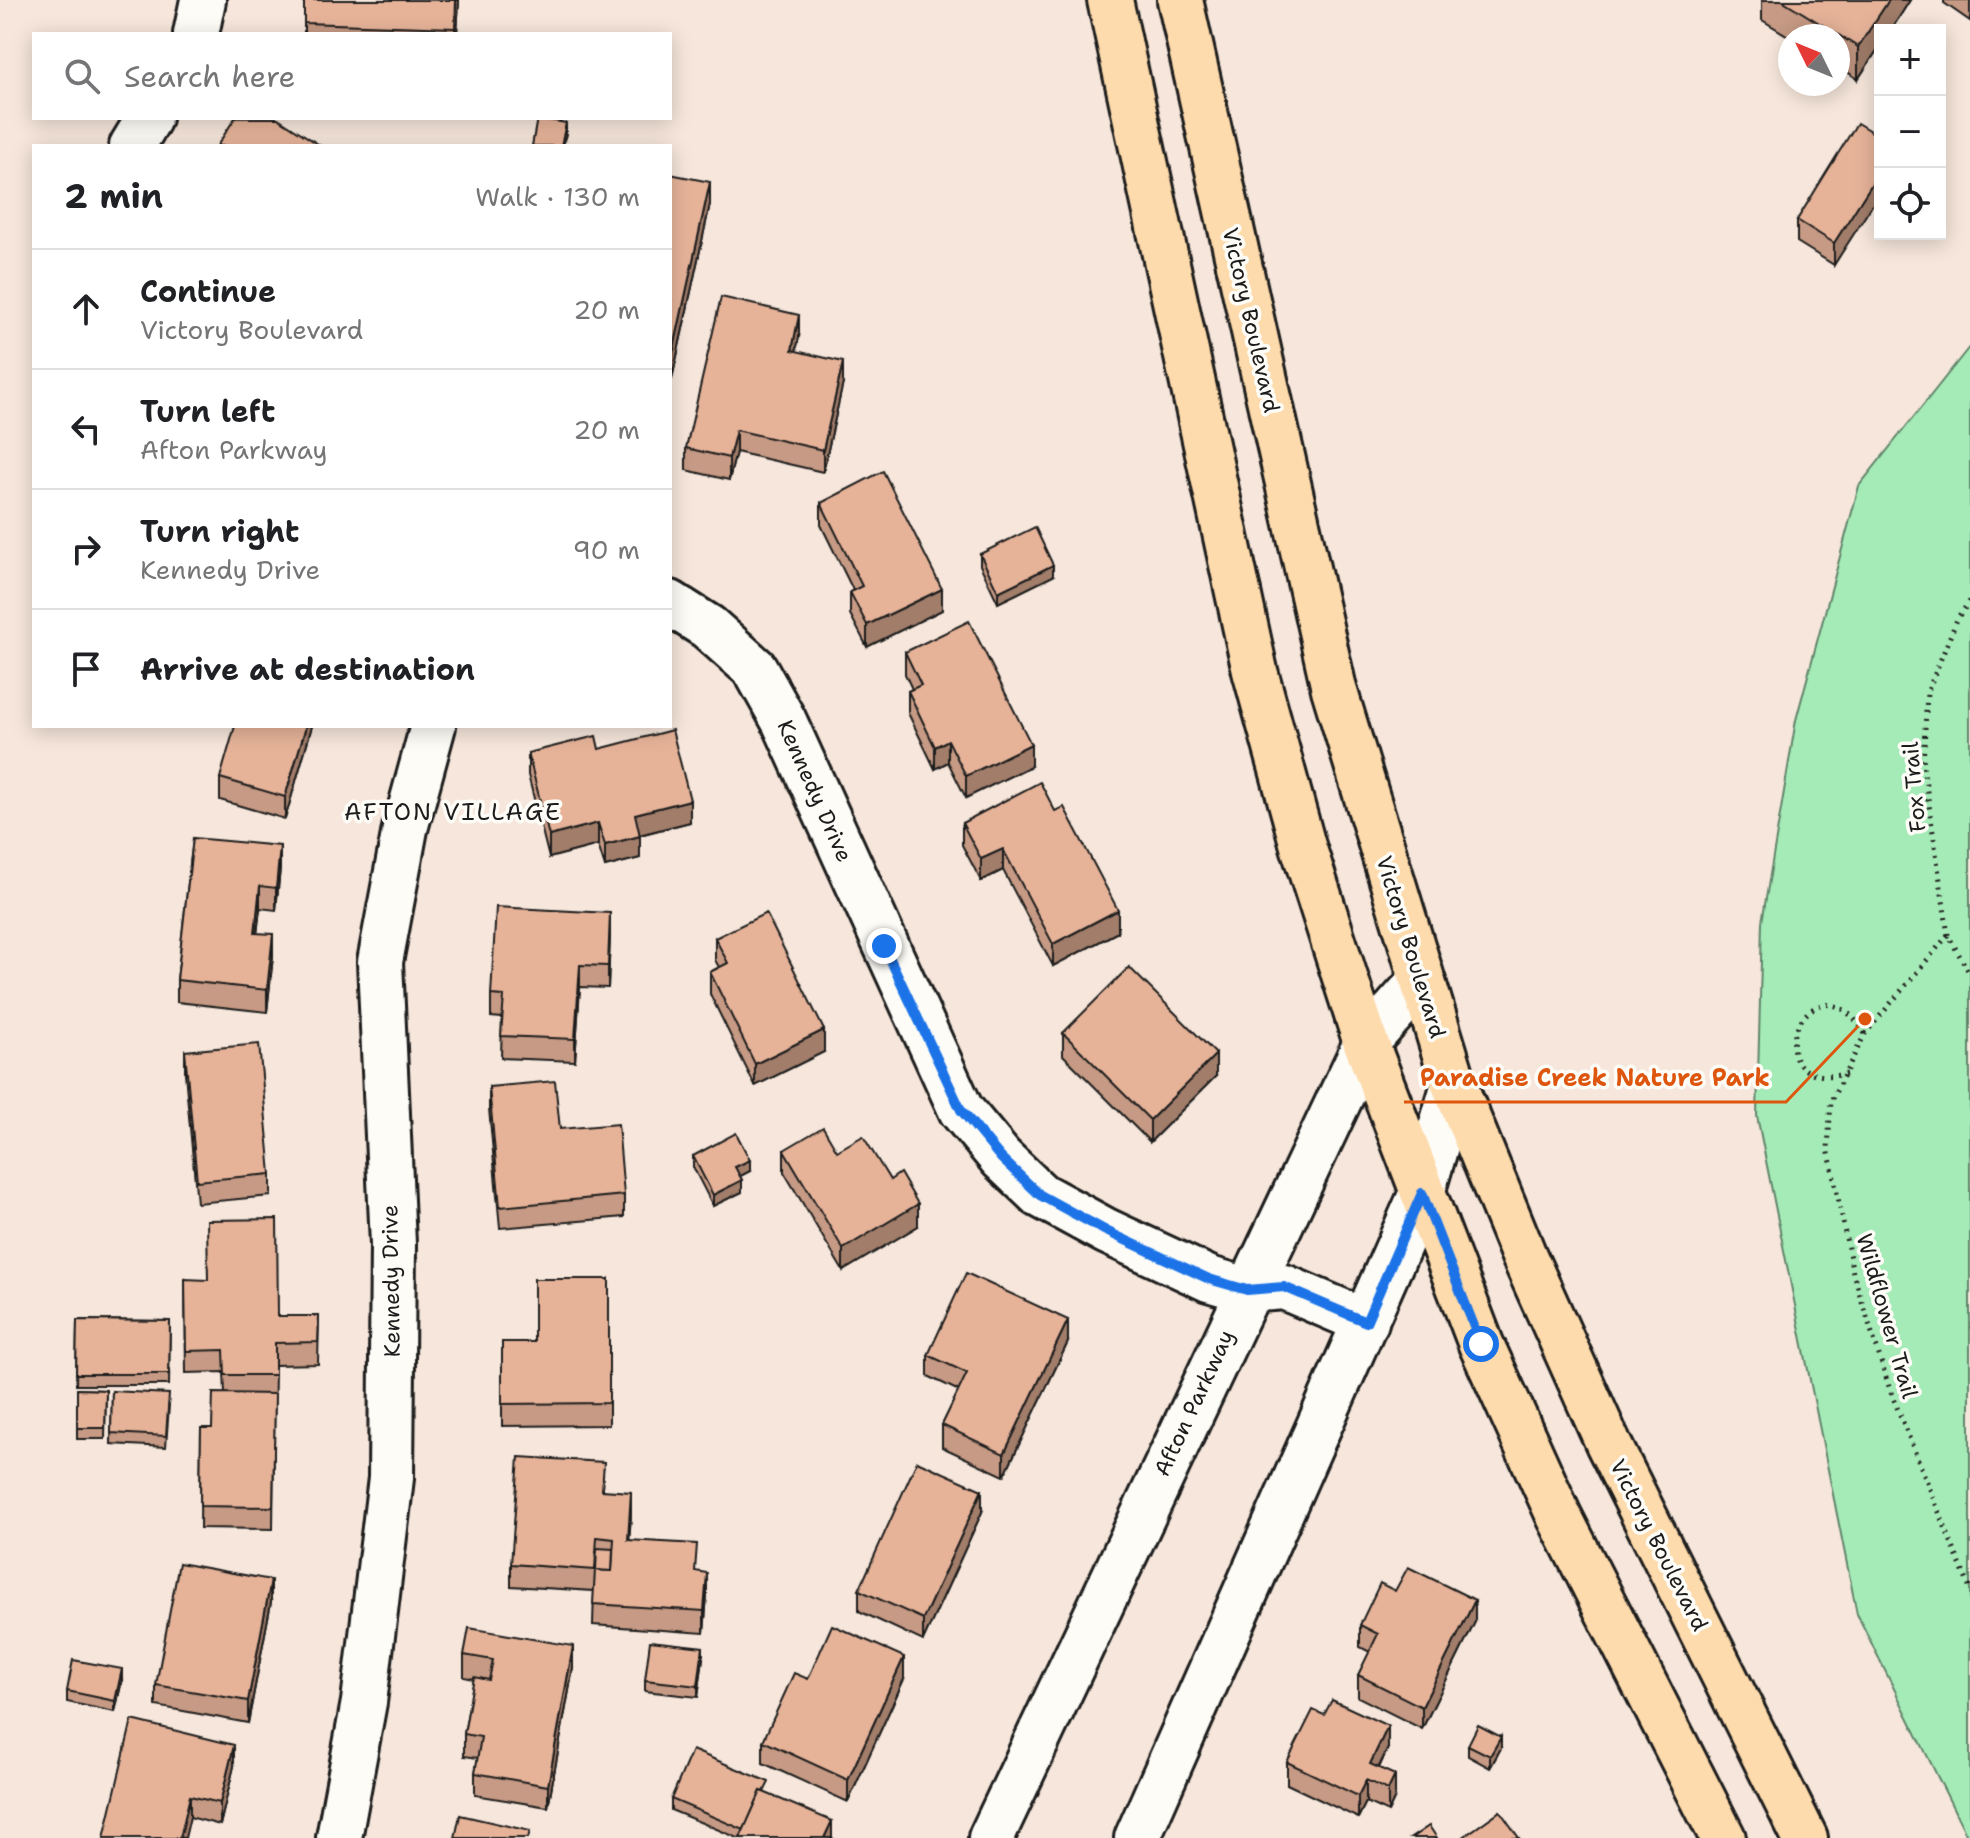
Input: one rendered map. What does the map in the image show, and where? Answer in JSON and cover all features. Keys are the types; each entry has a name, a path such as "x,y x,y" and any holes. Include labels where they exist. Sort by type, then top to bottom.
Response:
{"main road":[{"path":"1110,0 1255,671 1303,846 1366,1043 1481,1344 1559,1516 1723,1838"},
{"name":"Victory Boulevard","path":"1180,0 1334,689 1420,982 1454,1084 1524,1256 1608,1443 1805,1838"}],"street":[{"path":"196,32 203,0"},
{"path":"133,144 148,120"},
{"name":"Kennedy Drive","path":"672,604 708,627 755,669 784,721 961,1110 1001,1158 1040,1195 1106,1231 1209,1279 1247,1290 1284,1287 1366,1322"},
{"name":"Kennedy Drive","path":"339,1838 364,1702 391,1478 393,1244 380,962 405,829 432,728"},
{"name":"Afton Parkway","path":"991,1838 1366,1043 1420,982"},
{"path":"1137,1838 1422,1193 1454,1084"}],"path":[{"name":"Fox Trail","path":"1970,601 1958,617 1927,693 1923,764 1948,935 1970,974"},
{"name":"Wildflower Trail","path":"1948,935 1865,1034 1831,1101 1828,1148 1853,1273 1890,1390 1970,1589"},
{"path":"1846,1074 1824,1078 1803,1068 1792,1049 1795,1026 1810,1009 1833,1005 1853,1014 1865,1034"}],"green space":[{"path":"1970,346 1968,1838 1857,1614 1757,1116 1762,922 1796,720 1859,486"}],"building":[{"path":"304,0 456,0 455,28 304,23"},
{"path":"1782,0 1889,0 1858,47 1850,42 1850,24 1821,24"},
{"path":"234,120 281,120 318,144 218,144"},
{"path":"537,120 566,123 561,144 532,144"},
{"path":"1857,123 1874,133 1874,180 1834,243 1797,220"},
{"path":"672,174 710,182 672,357"},
{"path":"721,297 799,315 792,350 843,362 823,450 736,430 729,458 686,448"},
{"path":"883,471 942,589 867,625 850,592 862,586 821,503"},
{"path":"1035,527 1053,565 998,592 980,554"},
{"path":"969,621 1031,744 966,776 948,740 935,747 908,691 921,685 905,652"},
{"path":"234,728 305,728 285,797 220,778"},
{"path":"672,730 690,800 635,814 640,836 605,845 598,823 549,836 528,753 596,736 599,749"},
{"path":"1040,782 1055,811 1064,807 1118,910 1053,944 1003,849 981,859 962,823"},
{"path":"193,838 280,846 276,888 260,886 255,933 273,934 267,990 177,980"},
{"path":"496,907 610,913 608,966 580,965 575,1039 501,1036 504,996 491,995"},
{"path":"766,913 824,1030 755,1064 710,972 728,963 715,938"},
{"path":"1129,967 1216,1054 1150,1120 1063,1033"},
{"path":"259,1044 271,1174 197,1181 185,1051"},
{"path":"555,1081 560,1129 618,1124 624,1195 500,1207 489,1087"},
{"path":"823,1127 837,1151 863,1136 890,1180 900,1173 918,1204 843,1249 784,1150"},
{"path":"736,1133 750,1160 735,1167 742,1180 713,1195 693,1156"},
{"path":"277,1219 278,1316 319,1316 318,1342 275,1343 275,1375 225,1375 224,1350 186,1351 185,1279 208,1280 207,1220"},
{"path":"966,1273 1068,1320 1004,1454 942,1425 967,1373 928,1355"},
{"path":"534,1279 609,1279 609,1403 502,1404 502,1342 534,1342"},
{"path":"77,1320 170,1321 169,1374 76,1374"},
{"path":"77,1389 106,1390 105,1428 77,1428"},
{"path":"112,1391 169,1394 166,1436 111,1433"},
{"path":"213,1393 275,1394 273,1507 200,1506 201,1428 212,1428"},
{"path":"519,1457 604,1462 602,1490 631,1492 628,1540 697,1544 695,1571 707,1573 704,1611 593,1604 595,1570 511,1564","holes":["597,1537 614,1539 612,1571 595,1570"]},
{"path":"917,1461 982,1490 923,1619 859,1590"},
{"path":"597,1548 613,1549 612,1571 596,1570"},
{"path":"179,1563 271,1580 248,1701 156,1685"},
{"path":"1408,1567 1475,1600 1422,1707 1358,1675 1378,1634 1360,1625 1380,1583 1395,1591"},
{"path":"832,1625 904,1657 848,1780 763,1741 794,1673 808,1679"},
{"path":"469,1628 573,1646 548,1786 475,1773 481,1737 464,1734 474,1677 489,1680 493,1660 464,1655"},
{"path":"650,1641 703,1647 698,1686 645,1680"},
{"path":"73,1660 122,1669 115,1701 67,1691"},
{"path":"1332,1700 1388,1726 1370,1764 1395,1775 1388,1790 1366,1780 1358,1796 1287,1762 1313,1710 1324,1715"},
{"path":"132,1720 234,1745 220,1803 190,1796 180,1838 104,1838"},
{"path":"1478,1725 1501,1737 1490,1756 1468,1745"},
{"path":"692,1750 769,1782 764,1792 761,1791 744,1830 671,1799"},
{"path":"761,1791 832,1821 824,1838 740,1838"},
{"path":"1500,1811 1519,1838 1462,1838"},
{"path":"460,1815 530,1831 528,1838 455,1838"},
{"path":"1429,1826 1437,1838 1411,1838"}],"place":[{"name":"Paradise Creek Nature Park","path":"1865,1019"}],"district":[{"name":"AFTON VILLAGE","path":"453,812"}],"route":[{"path":"884,946 961,1110 1001,1158 1040,1195 1106,1231 1209,1279 1247,1290 1284,1287 1366,1322 1422,1193 1481,1344"}]}
